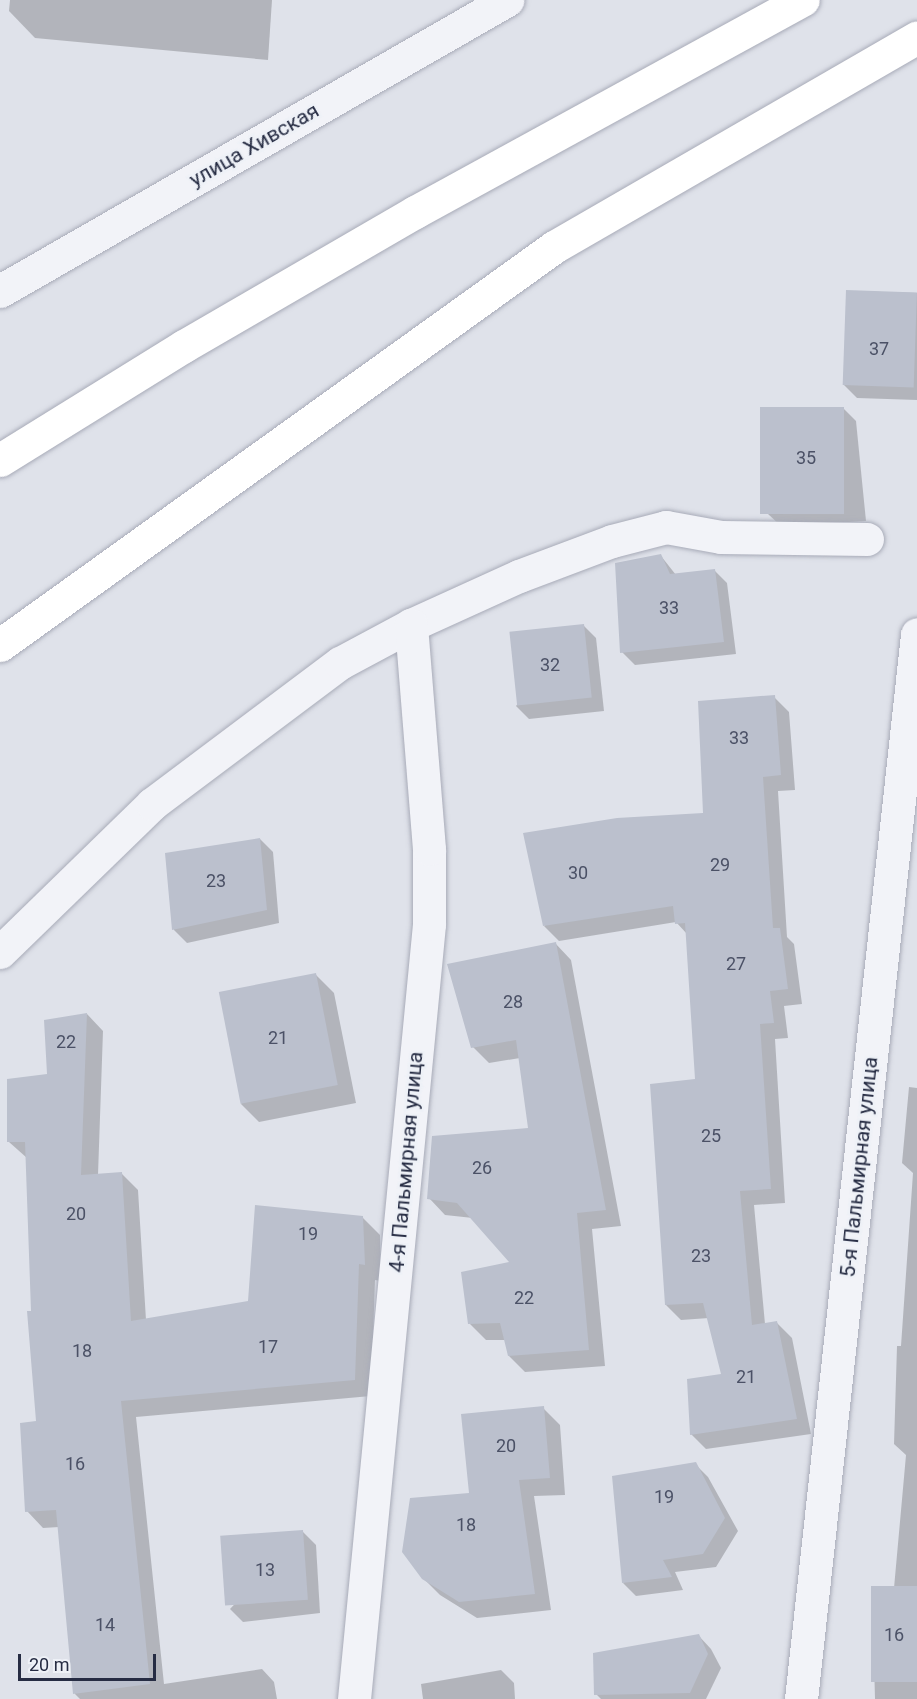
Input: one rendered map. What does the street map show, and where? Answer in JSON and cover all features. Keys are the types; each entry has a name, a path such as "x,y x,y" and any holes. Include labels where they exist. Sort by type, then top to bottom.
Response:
{"main road":[{"path":"0,460 184,346 415,212 803,0"},
{"path":"0,645 554,247 917,37"}],"street":[{"name":"улица Хивская","path":"0,291 507,0"},
{"path":"0,952 152,804 340,663 411,625 539,568 612,541 666,527 721,537 867,539"},
{"name":"4-я Пальмирная улица","path":"354,1699 429,924 429,849 411,625"},
{"name":"5-я Пальмирная улица","path":"801,1699 917,634"}],"building":[{"path":"846,290 917,292 914,387 843,385"},
{"path":"760,407 844,407 844,514 760,514"},
{"path":"661,554 670,574 715,569 724,642 620,653 615,563"},
{"path":"584,624 592,698 517,705 509,632"},
{"path":"775,695 781,775 763,777 773,928 780,928 788,989 770,991 774,1023 760,1024 771,1189 740,1191 752,1325 777,1321 797,1419 690,1435 687,1379 721,1374 703,1303 665,1305 650,1084 695,1079 685,923 675,924 673,906 543,926 523,833 617,818 703,813 698,701"},
{"path":"260,838 267,910 172,930 165,853"},
{"path":"556,942 606,1210 577,1213 589,1350 508,1356 500,1323 468,1324 461,1272 509,1262 457,1203 427,1199 432,1136 528,1128 516,1040 471,1048 447,964"},
{"path":"316,973 338,1085 241,1104 219,992"},
{"path":"87,1013 81,1175 122,1172 131,1321 248,1301 255,1205 363,1216 365,1265 359,1264 355,1380 121,1401 150,1684 73,1694 56,1510 25,1512 20,1423 36,1421 27,1311 31,1311 25,1142 7,1142 7,1079 47,1074 44,1020"},
{"path":"544,1406 550,1478 519,1480 535,1594 459,1602 422,1579 402,1552 410,1498 469,1493 461,1414"},
{"path":"696,1462 725,1518 703,1554 663,1560 672,1577 622,1583 612,1476"},
{"path":"303,1530 308,1600 225,1606 220,1536"},
{"path":"871,1586 917,1586 917,1682 871,1682"},
{"path":"699,1634 708,1654 690,1693 594,1695 593,1653"}]}
